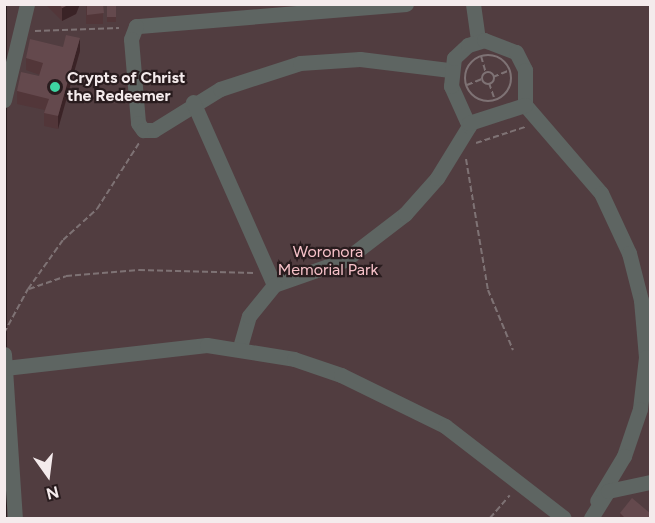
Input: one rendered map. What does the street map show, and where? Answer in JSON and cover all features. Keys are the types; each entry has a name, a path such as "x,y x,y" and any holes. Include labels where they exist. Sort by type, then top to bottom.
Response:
{"lane":[{"path":"4,100 27,4"},
{"path":"406,4 249,10 134,28 137,116 147,131 193,102 259,73 320,60 385,60 450,70"},
{"path":"473,4 480,48"},
{"path":"469,123 453,95 450,70 458,53 480,48 496,41 516,52 525,70 525,105 596,185 635,270 646,370 638,419 624,456 597,501 591,519"},
{"path":"193,102 265,270 274,285"},
{"path":"240,347 249,316 274,285 357,253 415,204 458,149 469,123 525,105"},
{"path":"15,519 5,361 131,350 240,347 348,378 445,426 564,519"},
{"path":"624,456 629,486"},
{"path":"597,501 608,491 651,482"}],"path":[{"path":"20,32 134,28"},
{"path":"480,48 498,57 510,70 508,88 495,99 478,98 467,85 468,68 480,48"},
{"path":"480,48 486,73 493,77"},
{"path":"489,83 493,77 510,70"},
{"path":"467,85 482,79 486,73"},
{"path":"482,79 489,83 495,99"},
{"path":"513,350 488,290 470,171 458,149 539,123"},
{"path":"4,333 28,289 63,240 97,209 147,131"},
{"path":"28,289 66,276 139,270 265,270"},
{"path":"490,519 520,483"}],"green space":[{"name":"Woronora Memorial Park","path":"7,4 650,4 650,518 7,518"}],"building":[{"path":"87,4 103,4 104,13 87,15"},
{"path":"107,4 116,4 116,17 107,17"},
{"name":"Crypts of Christ the Redeemer","path":"66,35 80,38 58,116 44,113 49,99 17,91 21,72 39,76 43,63 26,58 30,39 63,47"},
{"path":"632,498 651,514 651,519 626,519 620,513"}],"place":[{"name":"Crypts of Christ the Redeemer","path":"55,87"}]}
